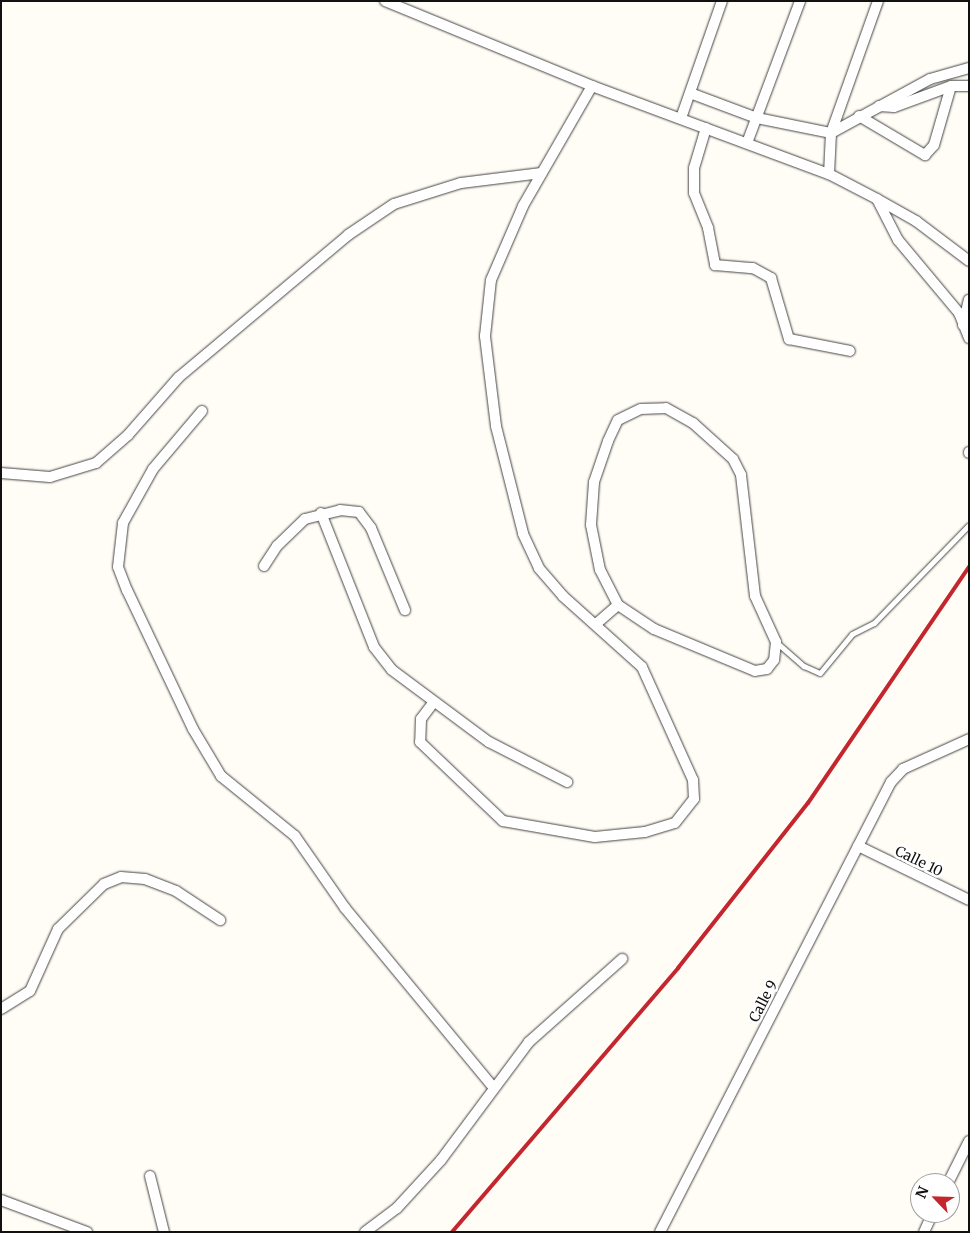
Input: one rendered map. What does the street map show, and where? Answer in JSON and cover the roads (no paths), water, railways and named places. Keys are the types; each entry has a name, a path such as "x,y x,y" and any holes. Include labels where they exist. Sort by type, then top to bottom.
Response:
{"street":[{"path":"385,1 401,5 592,86 828,174 916,221 969,261"},
{"path":"681,118 722,1"},
{"path":"747,143 800,1"},
{"path":"828,174 830,133 878,1"},
{"path":"690,93 757,118 830,133 859,116 910,89 947,72 968,68 966,85 951,86 894,107 879,106"},
{"path":"433,703 421,719 420,742 503,821 594,838 675,824 694,799 693,780 650,679 596,624 563,596 539,568 523,534 493,399 485,336 490,280 541,174 592,86"},
{"path":"859,116 925,155 934,145 951,86"},
{"path":"910,89 915,100"},
{"path":"706,128 694,168 694,193 708,228 715,265 753,268 771,278 777,286 789,338 850,352"},
{"path":"1,473 50,477 96,463 128,435 179,378 348,235 394,204 461,183 541,174"},
{"path":"877,199 898,240 963,325 969,338"},
{"path":"963,325 969,300"},
{"path":"666,408 693,423 734,459 741,475 754,596 776,642 774,660 767,669 755,671 654,629 618,606 600,570 591,525 594,482 618,420 641,409 666,408"},
{"path":"202,411 153,468 123,523 118,568 193,729 221,776 295,836 345,908 492,1086"},
{"path":"264,566 290,531 321,513 351,510 365,517 405,610"},
{"path":"321,513 374,647 392,670 433,703 488,742 567,782"},
{"path":"596,624 618,606"},
{"name":"Calle 9","path":"660,1232 891,782 903,769 969,739"},
{"name":"Calle 10","path":"858,846 969,900"},
{"path":"1,1009 30,991 58,929 104,884 121,877 145,879 176,891 220,920"},
{"path":"365,1232 397,1208 441,1160 492,1086 555,1016 622,959"},
{"path":"953,1173 969,1142"},
{"path":"150,1176 164,1232"},
{"path":"1,1200 87,1232"}],"lane":[{"path":"776,642 804,666 820,673 852,634 874,623 969,525"}],"railway":[{"path":"452,1232 678,968 808,803 969,567"}]}
